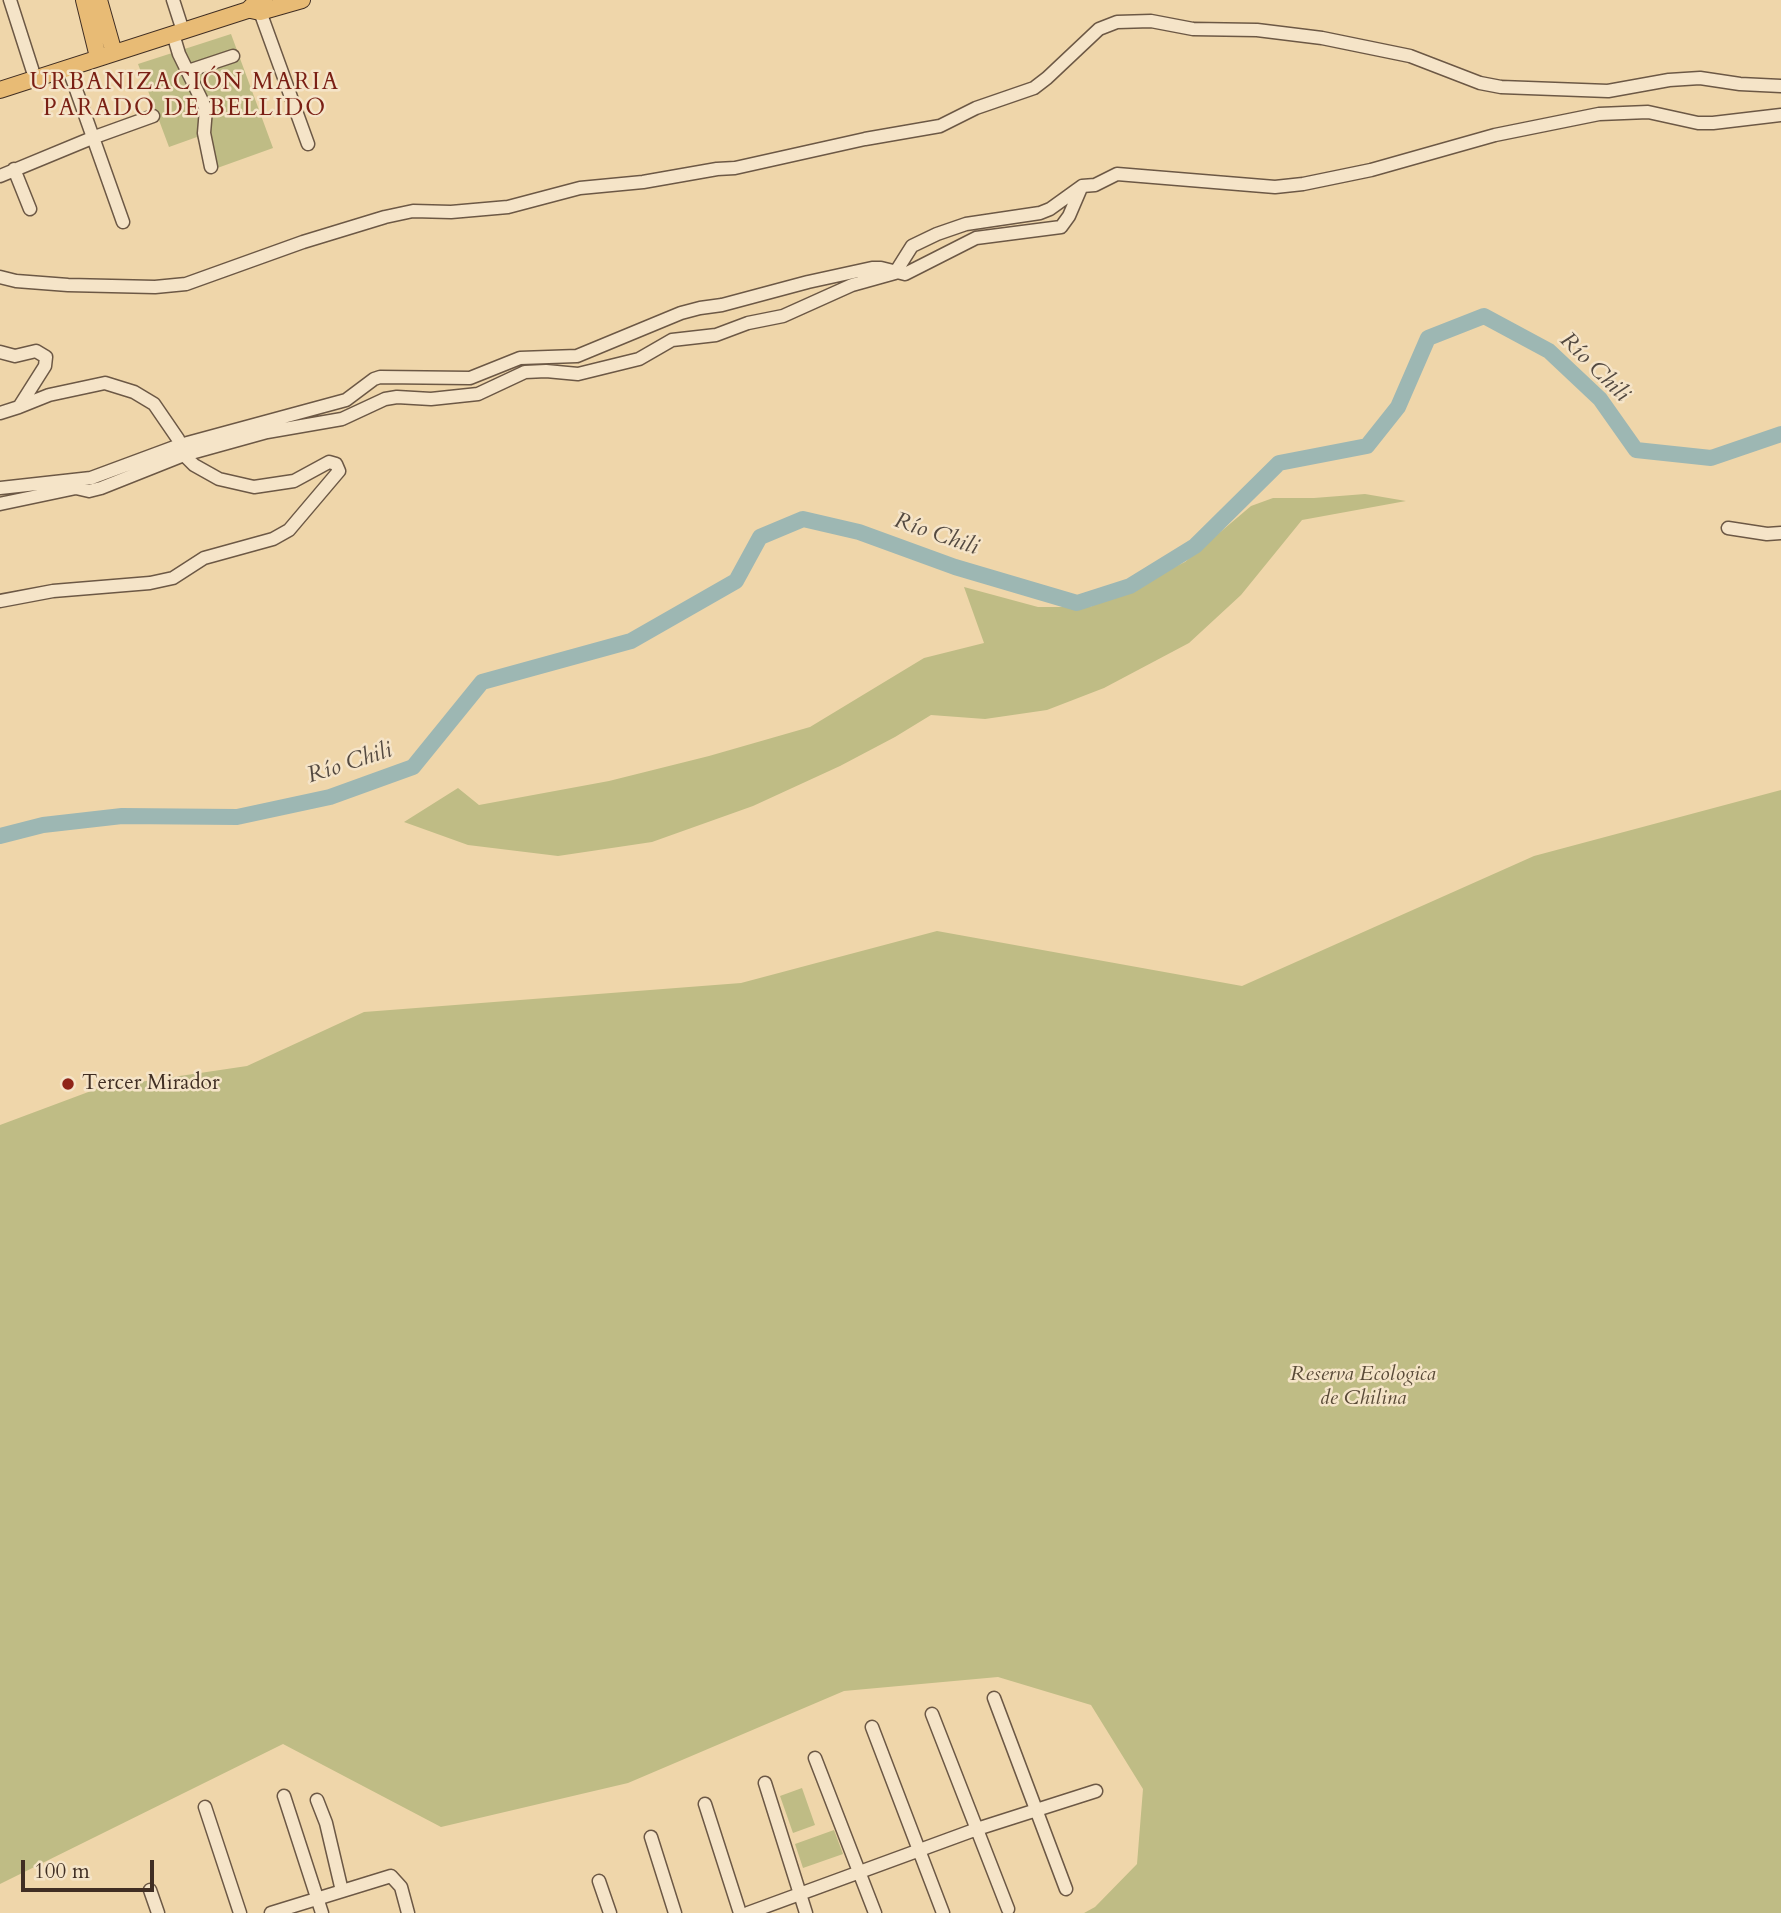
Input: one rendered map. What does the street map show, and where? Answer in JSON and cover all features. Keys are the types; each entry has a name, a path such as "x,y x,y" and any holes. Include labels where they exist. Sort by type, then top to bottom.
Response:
{"main road":[{"path":"84,0 106,55"},
{"path":"99,0 106,55"},
{"path":"0,90 178,33 255,5 302,0"}],"street":[{"path":"0,2 8,0 35,78"},
{"path":"173,0 179,54 206,110 204,133 211,167"},
{"path":"255,5 308,144"},
{"path":"1,278 68,285 155,287 186,284 303,242 413,211 451,212 508,207 580,188 643,182 717,169 735,169 940,125 976,108 1034,88 1099,29 1117,22 1151,21 1193,29 1257,30 1322,38 1410,57 1480,83 1501,87 1608,91 1669,80 1700,78 1781,86"},
{"path":"188,71 233,57"},
{"path":"68,67 124,222"},
{"path":"895,273 906,252 923,240 966,224 1040,213 1082,186 1095,185 1108,177 1124,173 1275,187 1371,170 1495,135 1598,114 1648,112 1698,123 1781,115"},
{"path":"0,176 153,116"},
{"path":"14,169 30,209"},
{"path":"0,504 76,488 89,491 101,488 182,450 342,419 391,398 432,399 478,394 525,372 592,372 639,359 672,340 716,335 748,323 783,316 852,285 895,273 905,274 976,238 1061,227 1069,216 1082,186"},
{"path":"0,488 91,478 346,400 380,377 470,378 520,358 586,353 700,308 872,268 888,269 895,273"},
{"path":"0,352 15,356 36,351 46,357 45,366 19,407"},
{"path":"0,413 49,395 104,383 134,392 154,404 182,450 194,465 209,475 254,487 294,481 329,462 336,464 339,471 289,530 273,539 204,558 173,578 150,583 53,591 0,601"},
{"path":"1728,528 1768,534 1781,533"},
{"path":"994,1698 1066,1889"},
{"path":"932,1714 1008,1909"},
{"path":"872,1727 943,1913"},
{"path":"815,1758 874,1913"},
{"path":"765,1783 806,1913"},
{"path":"748,1913 977,1829 1096,1791"},
{"path":"284,1796 322,1913"},
{"path":"317,1800 326,1823 342,1891"},
{"path":"705,1804 740,1913"},
{"path":"205,1807 240,1913"},
{"path":"652,1838 675,1913"},
{"path":"271,1913 391,1875 401,1887 408,1913"},
{"path":"599,1881 610,1913"},
{"path":"150,1890 158,1913"}],"green space":[{"path":"231,34 273,148 209,171 197,137 169,147 138,64"},
{"path":"1365,494 1406,501 1302,520 1241,595 1189,643 1104,688 1047,710 985,719 931,715 840,766 753,806 652,842 558,856 468,845 404,822 458,788 479,805 609,781 810,727 924,658 984,643 964,587 1038,607 1090,607 1185,562 1251,506 1273,498"},
{"name":"Reserva Ecologica de Chilina","path":"1781,790 1781,1913 1084,1913 1095,1907 1137,1864 1143,1789 1091,1705 998,1677 844,1691 628,1783 441,1827 283,1744 0,1884 0,1125 99,1088 247,1066 364,1012 741,983 937,931 1242,986 1534,856"},
{"path":"802,1788 815,1825 793,1833 780,1796"},
{"path":"834,1830 843,1854 803,1868 795,1844"}],"waterway":[{"name":"Río Chili","path":"0,836 43,825 122,816 237,817 330,797 413,767 482,682 631,641 736,581 760,537 803,519 859,532 955,567 1077,603 1130,586 1195,546 1279,463 1367,446 1398,407 1428,338 1484,316 1549,351 1600,399 1636,450 1711,458 1781,434"}],"place":[{"name":"Tercer Mirador","path":"68,1084"}],"district":[{"name":"URBANIZACIÓN MARIA PARADO DE BELLIDO","path":"185,97"}]}
